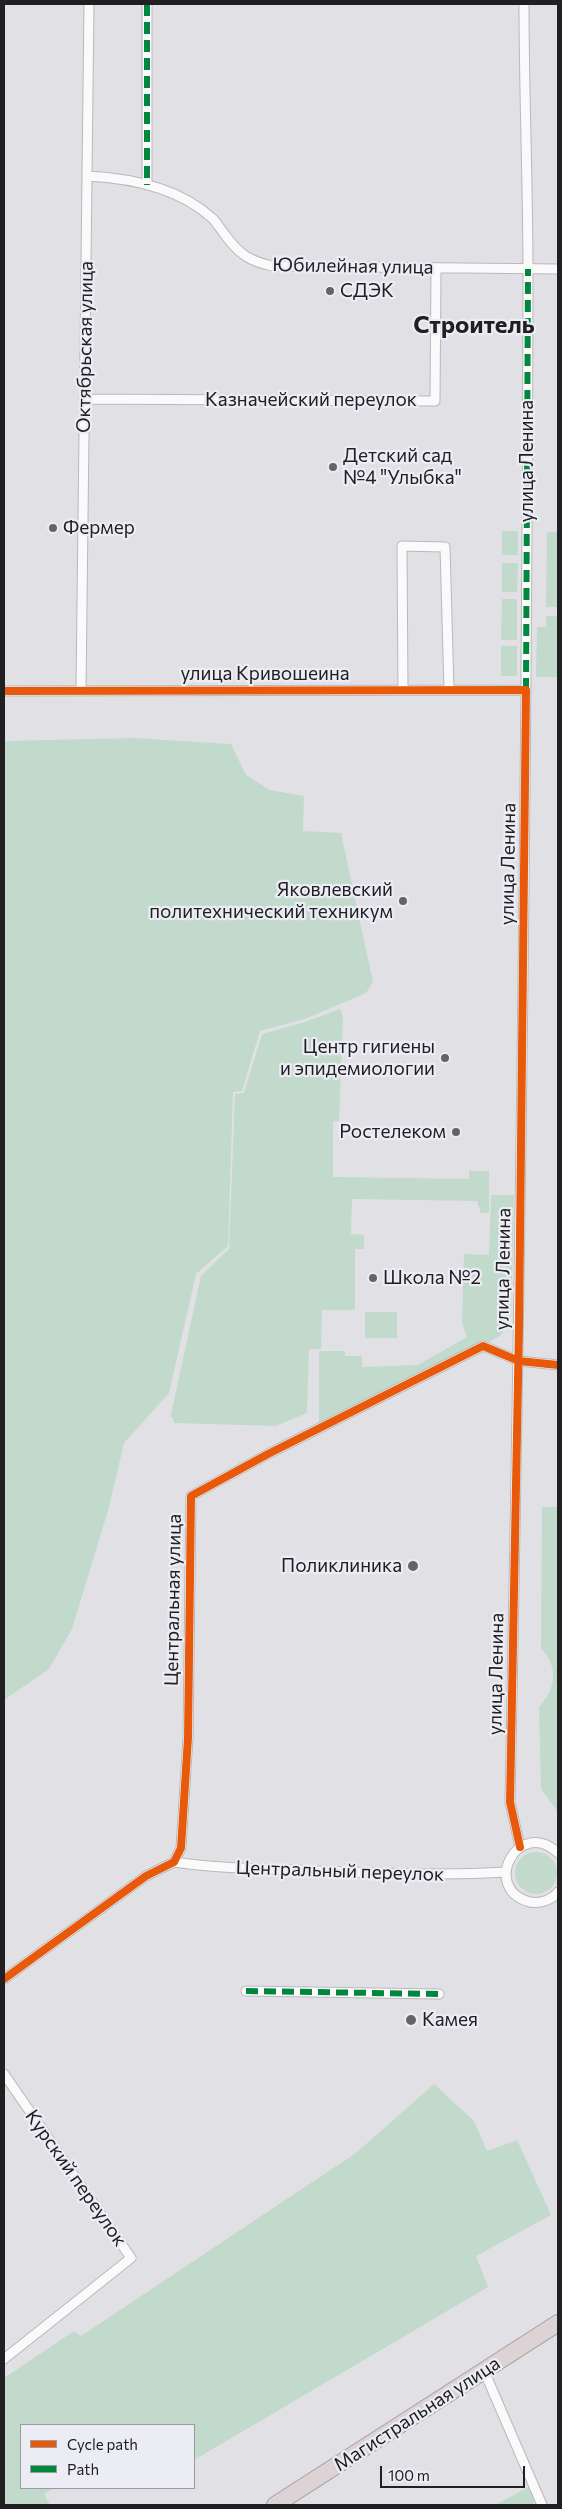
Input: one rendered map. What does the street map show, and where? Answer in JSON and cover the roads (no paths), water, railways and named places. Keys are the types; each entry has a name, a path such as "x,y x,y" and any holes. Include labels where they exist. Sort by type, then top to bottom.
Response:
{"highway":[{"name":"Магистральная улица","path":"275,2505 558,2323"},
{"name":"Магистральная улица","path":"292,2505 558,2334"}],"street":[{"name":"Октябрьская улица","path":"81,691 89,4"},
{"path":"147,4 147,185"},
{"name":"улица Ленина","path":"520,1847 510,1802 519,1361 526,690 528,269 524,4"},
{"name":"Юбилейная улица","path":"87,176 111,177 147,185 195,204 213,219 238,251 250,261 288,267 558,269"},
{"name":"Казначейский переулок","path":"84,399 435,401 436,268"},
{"path":"403,690 402,546 445,547 449,690"},
{"name":"улица Кривошеина","path":"4,691 526,690"},
{"name":"Центральная улица","path":"174,1862 181,1848 185,1812 191,1496 268,1454 483,1346 519,1361"},
{"path":"519,1361 558,1365"},
{"path":"557,1896 534,1903 523,1900 514,1893 508,1883 506,1872 512,1854 520,1847 530,1843 541,1843 552,1847 558,1853"},
{"path":"4,1979 146,1876 174,1862"},
{"name":"Центральный переулок","path":"174,1862 208,1867 336,1872 473,1874 506,1872"},
{"path":"246,1991 439,1994"},
{"name":"Курский переулок","path":"4,2074 131,2258 4,2359"},
{"path":"488,2380 542,2505"}],"place":[{"name":"СДЭК","path":"330,291"},
{"name":"Детский сад №4 \"Улыбка\"","path":"333,467"},
{"name":"Фермер","path":"53,528"},
{"name":"Яковлевский политехнический техникум","path":"403,901"},
{"name":"Центр гигиены и эпидемиологии","path":"445,1058"},
{"name":"Ростелеком","path":"456,1132"},
{"name":"Школа №2","path":"373,1278"},
{"name":"Поликлиника","path":"413,1566"},
{"name":"Камея","path":"411,2020"}],"district":[{"name":"Строитель","path":"474,325"}]}
